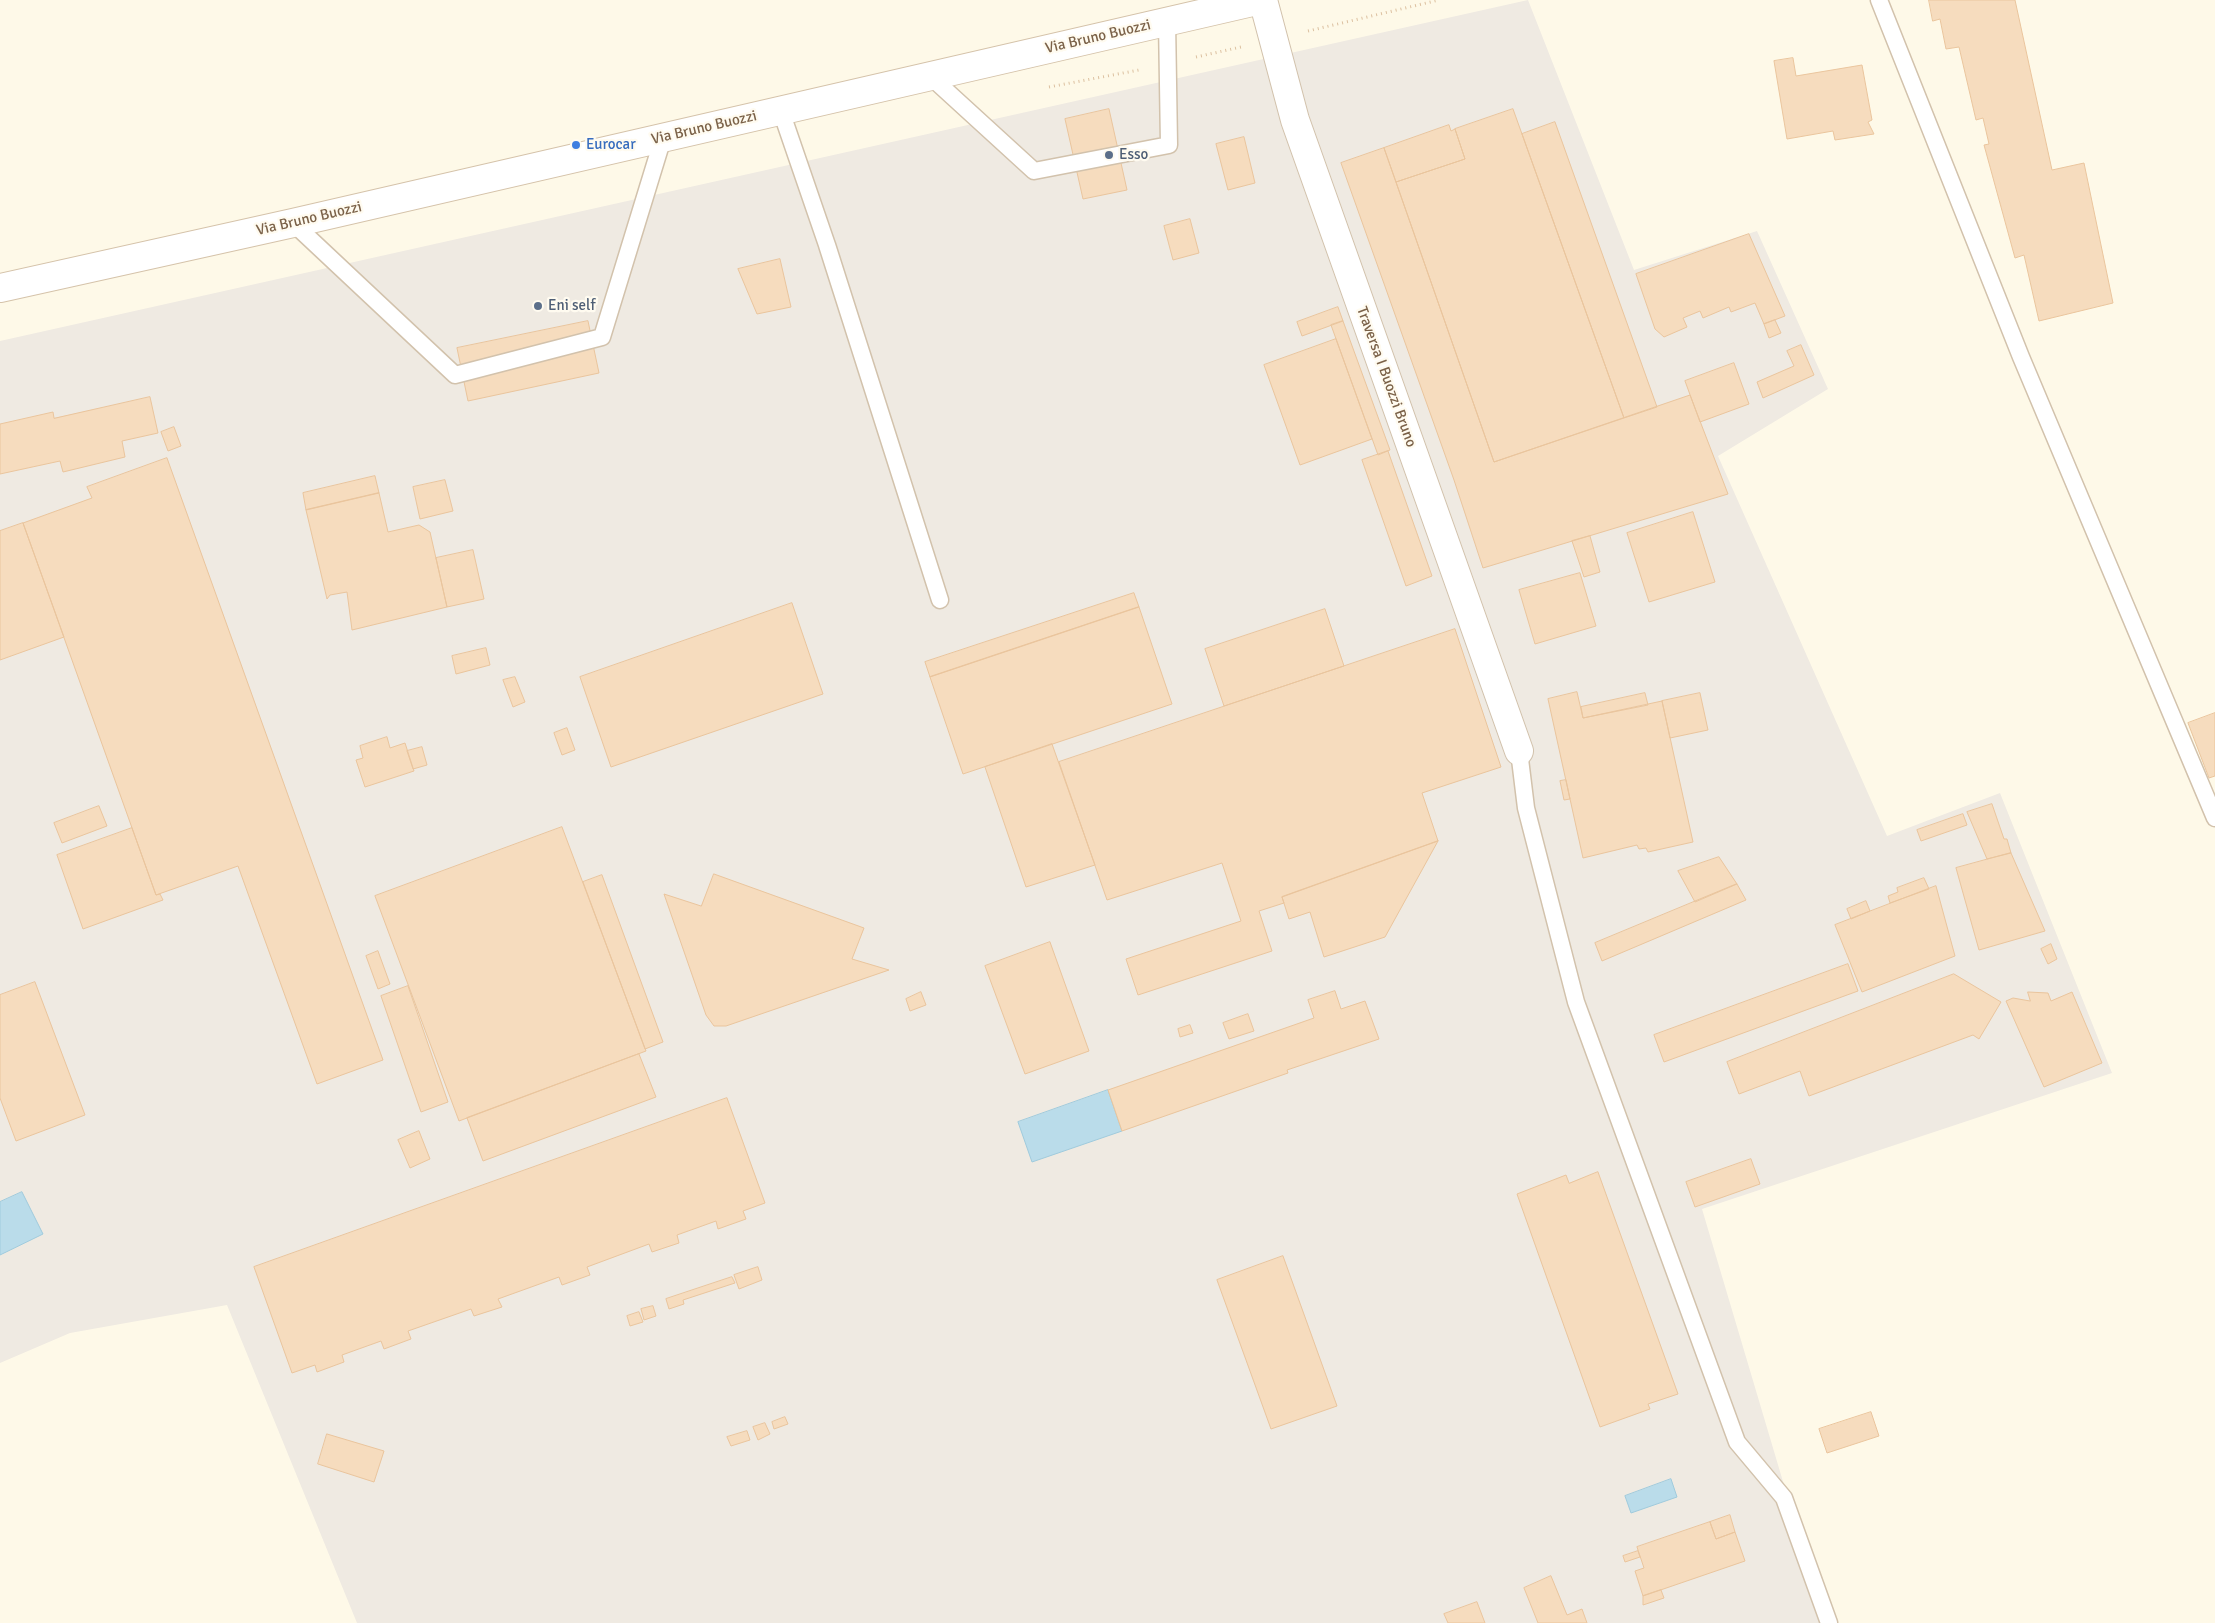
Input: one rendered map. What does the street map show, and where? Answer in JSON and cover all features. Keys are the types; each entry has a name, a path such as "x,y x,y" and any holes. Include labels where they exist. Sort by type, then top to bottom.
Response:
{"main road":[{"name":"Via Bruno Buozzi","path":"0,288 293,223 1262,0"},
{"name":"Traversa I Buozzi Bruno","path":"1262,0 1295,120 1519,751"}],"lane":[{"path":"1879,0 2021,357 2215,818"},
{"path":"930,76 1034,171 1169,145 1167,22"},
{"path":"781,111 827,245 940,600"},
{"path":"293,223 455,374 602,337 663,138"},
{"path":"1519,751 1526,808 1576,1002 1737,1442 1784,1498 1829,1623"}],"shaded area":[{"path":"1528,0 1634,270 1757,231 1828,389 1718,456 1887,836 2000,793 2112,1073 1702,1209 1825,1623 357,1623 227,1305 70,1333 0,1363 0,341"}],"water":[{"path":"1108,1090 1122,1131 1032,1162 1018,1122"},
{"path":"22,1192 43,1234 0,1255 0,1202"},
{"path":"1671,1479 1677,1497 1631,1513 1625,1496"}],"building":[{"path":"1929,0 2015,0 2052,170 2084,163 2113,303 2039,321 2024,255 2015,258 1984,145 1989,144 1983,118 1976,120 1959,47 1946,49 1940,19 1933,21"},
{"path":"1793,58 1796,76 1862,65 1872,120 1868,122 1874,134 1835,140 1833,131 1787,139 1774,61"},
{"path":"1109,109 1127,190 1083,199 1065,119"},
{"path":"1513,109 1624,418 1494,462 1396,182 1465,159 1455,129"},
{"path":"1555,122 1657,407 1624,418 1522,134"},
{"path":"1449,125 1451,131 1455,129 1465,159 1396,182 1384,148"},
{"path":"1244,137 1255,183 1228,190 1216,144"},
{"path":"1384,148 1494,462 1690,395 1728,494 1483,568 1454,480 1341,163"},
{"path":"1190,219 1199,253 1173,260 1164,226"},
{"path":"1749,234 1785,316 1764,324 1755,303 1731,312 1729,307 1703,318 1700,311 1683,318 1687,327 1664,337 1655,329 1636,274"},
{"path":"780,259 791,307 757,314 738,269"},
{"path":"1338,307 1343,321 1302,336 1297,322"},
{"path":"1775,320 1781,333 1769,338 1764,324"},
{"path":"588,321 599,373 468,401 457,348"},
{"path":"1343,321 1390,450 1378,455 1331,325"},
{"path":"1336,339 1372,439 1300,465 1264,365"},
{"path":"1801,345 1814,375 1763,398 1757,382 1794,366 1787,351"},
{"path":"1734,363 1749,404 1700,422 1685,381"},
{"path":"150,397 158,433 122,441 125,457 63,472 60,461 0,474 0,424 53,412 54,418"},
{"path":"174,427 181,446 168,451 161,432"},
{"path":"1388,451 1432,576 1406,586 1362,460"},
{"path":"167,458 383,1060 317,1084 238,866 156,895 23,523 92,498 87,487"},
{"path":"375,476 379,493 306,510 303,493"},
{"path":"445,480 453,511 420,519 413,487"},
{"path":"379,493 388,532 419,525 430,532 447,607 352,630 347,592 330,595 327,599 306,510"},
{"path":"1693,512 1715,582 1649,602 1627,533"},
{"path":"23,523 64,637 0,660 0,531"},
{"path":"1590,536 1600,572 1584,577 1572,541"},
{"path":"473,550 484,599 447,607 436,558"},
{"path":"1580,573 1596,626 1535,644 1519,590"},
{"path":"1134,593 1139,607 930,677 925,662"},
{"path":"792,603 823,694 611,767 580,677"},
{"path":"1139,607 1172,704 963,774 930,677"},
{"path":"1325,609 1344,666 1224,706 1205,649"},
{"path":"1455,629 1501,767 1422,793 1438,841 1282,897 1284,903 1259,911 1272,951 1138,995 1126,959 1241,921 1222,863 1107,900 1059,762"},
{"path":"486,648 490,665 456,674 452,656"},
{"path":"515,677 525,702 513,707 503,680"},
{"path":"1577,692 1583,718 1662,701 1693,842 1648,852 1646,848 1639,849 1637,845 1583,858 1548,699"},
{"path":"1645,693 1648,705 1583,718 1581,707"},
{"path":"1700,693 1708,730 1670,738 1662,701"},
{"path":"2215,713 2215,776 2209,778 2188,723"},
{"path":"567,728 575,750 562,755 554,733"},
{"path":"387,737 390,748 405,743 414,771 365,787 356,760 363,758 360,746"},
{"path":"1052,744 1095,865 1026,887 985,767"},
{"path":"422,747 427,765 413,769 407,751"},
{"path":"1566,780 1570,799 1564,800 1560,781"},
{"path":"1992,804 2011,853 1987,859 1967,812"},
{"path":"99,806 107,826 62,843 54,823"},
{"path":"1963,814 1967,825 1921,841 1917,830"},
{"path":"562,827 646,1051 459,1121 375,896"},
{"path":"132,828 156,895 160,894 163,900 83,929 57,855"},
{"path":"1438,841 1385,937 1324,957 1310,912 1289,919 1282,897"},
{"path":"2011,853 2045,931 1979,950 1956,868"},
{"path":"1719,857 1737,884 1695,902 1678,871"},
{"path":"714,874 864,928 852,959 889,970 726,1026 714,1026 706,1015 664,894 701,906"},
{"path":"602,875 663,1042 645,1049 583,882"},
{"path":"1924,878 1929,889 1890,903 1888,896 1898,892 1897,888"},
{"path":"1737,884 1746,900 1602,961 1595,943"},
{"path":"1936,886 1955,956 1862,992 1835,925"},
{"path":"1866,901 1870,911 1851,919 1847,909"},
{"path":"1050,942 1089,1051 1025,1074 985,966"},
{"path":"2051,944 2057,959 2048,964 2041,949"},
{"path":"378,951 390,984 378,989 366,956"},
{"path":"1848,964 1858,991 1664,1062 1654,1035"},
{"path":"1954,974 2001,1002 1979,1039 1973,1035 1809,1096 1800,1071 1739,1094 1727,1062"},
{"path":"35,982 85,1115 16,1141 0,1098 0,995"},
{"path":"408,986 448,1102 421,1112 381,996"},
{"path":"1335,991 1341,1009 1365,1001 1379,1039 1287,1070 1288,1073 1122,1131 1108,1090 1314,1018 1308,1000"},
{"path":"921,992 926,1005 910,1011 906,999"},
{"path":"2028,992 2048,993 2051,1001 2072,992 2102,1063 2044,1087 2006,1001 2013,998 2030,1001"},
{"path":"1248,1014 1254,1031 1229,1039 1223,1023"},
{"path":"1190,1025 1193,1033 1180,1037 1178,1029"},
{"path":"639,1054 656,1097 483,1161 467,1118"},
{"path":"727,1098 765,1203 743,1211 746,1219 718,1229 716,1221 677,1235 679,1243 652,1252 649,1244 587,1267 590,1275 562,1285 559,1277 498,1299 502,1307 474,1316 471,1309 408,1331 411,1339 384,1349 381,1341 342,1355 344,1362 317,1372 315,1365 292,1373 254,1267"},
{"path":"419,1131 430,1159 410,1168 398,1140"},
{"path":"1751,1159 1760,1184 1695,1207 1686,1182"},
{"path":"1598,1172 1678,1394 1648,1404 1650,1409 1600,1427 1517,1194 1566,1175 1569,1183"},
{"path":"1283,1256 1337,1406 1271,1429 1217,1280"},
{"path":"758,1267 762,1280 739,1289 734,1275"},
{"path":"732,1277 735,1283 683,1300 684,1304 669,1309 666,1299"},
{"path":"653,1306 656,1316 644,1320 641,1309"},
{"path":"639,1312 643,1322 630,1326 627,1316"},
{"path":"1871,1412 1879,1436 1827,1453 1819,1429"},
{"path":"785,1417 788,1424 774,1429 772,1422"},
{"path":"765,1423 770,1434 758,1440 753,1427"},
{"path":"747,1431 750,1440 731,1446 727,1437"},
{"path":"327,1434 384,1451 374,1482 318,1464"},
{"path":"1730,1515 1735,1532 1716,1539 1710,1522"},
{"path":"1710,1522 1716,1539 1735,1532 1745,1561 1643,1596 1635,1571 1644,1568 1637,1547"},
{"path":"1638,1551 1640,1557 1625,1562 1623,1556"},
{"path":"1551,1576 1567,1615 1582,1609 1587,1623 1538,1623 1524,1588"},
{"path":"1661,1590 1664,1598 1643,1605 1643,1596"},
{"path":"1477,1602 1485,1623 1448,1623 1444,1614"}],"place":[{"name":"Eurocar","path":"576,145"},
{"name":"Esso","path":"1109,155"},
{"name":"Eni self","path":"538,306"}]}
